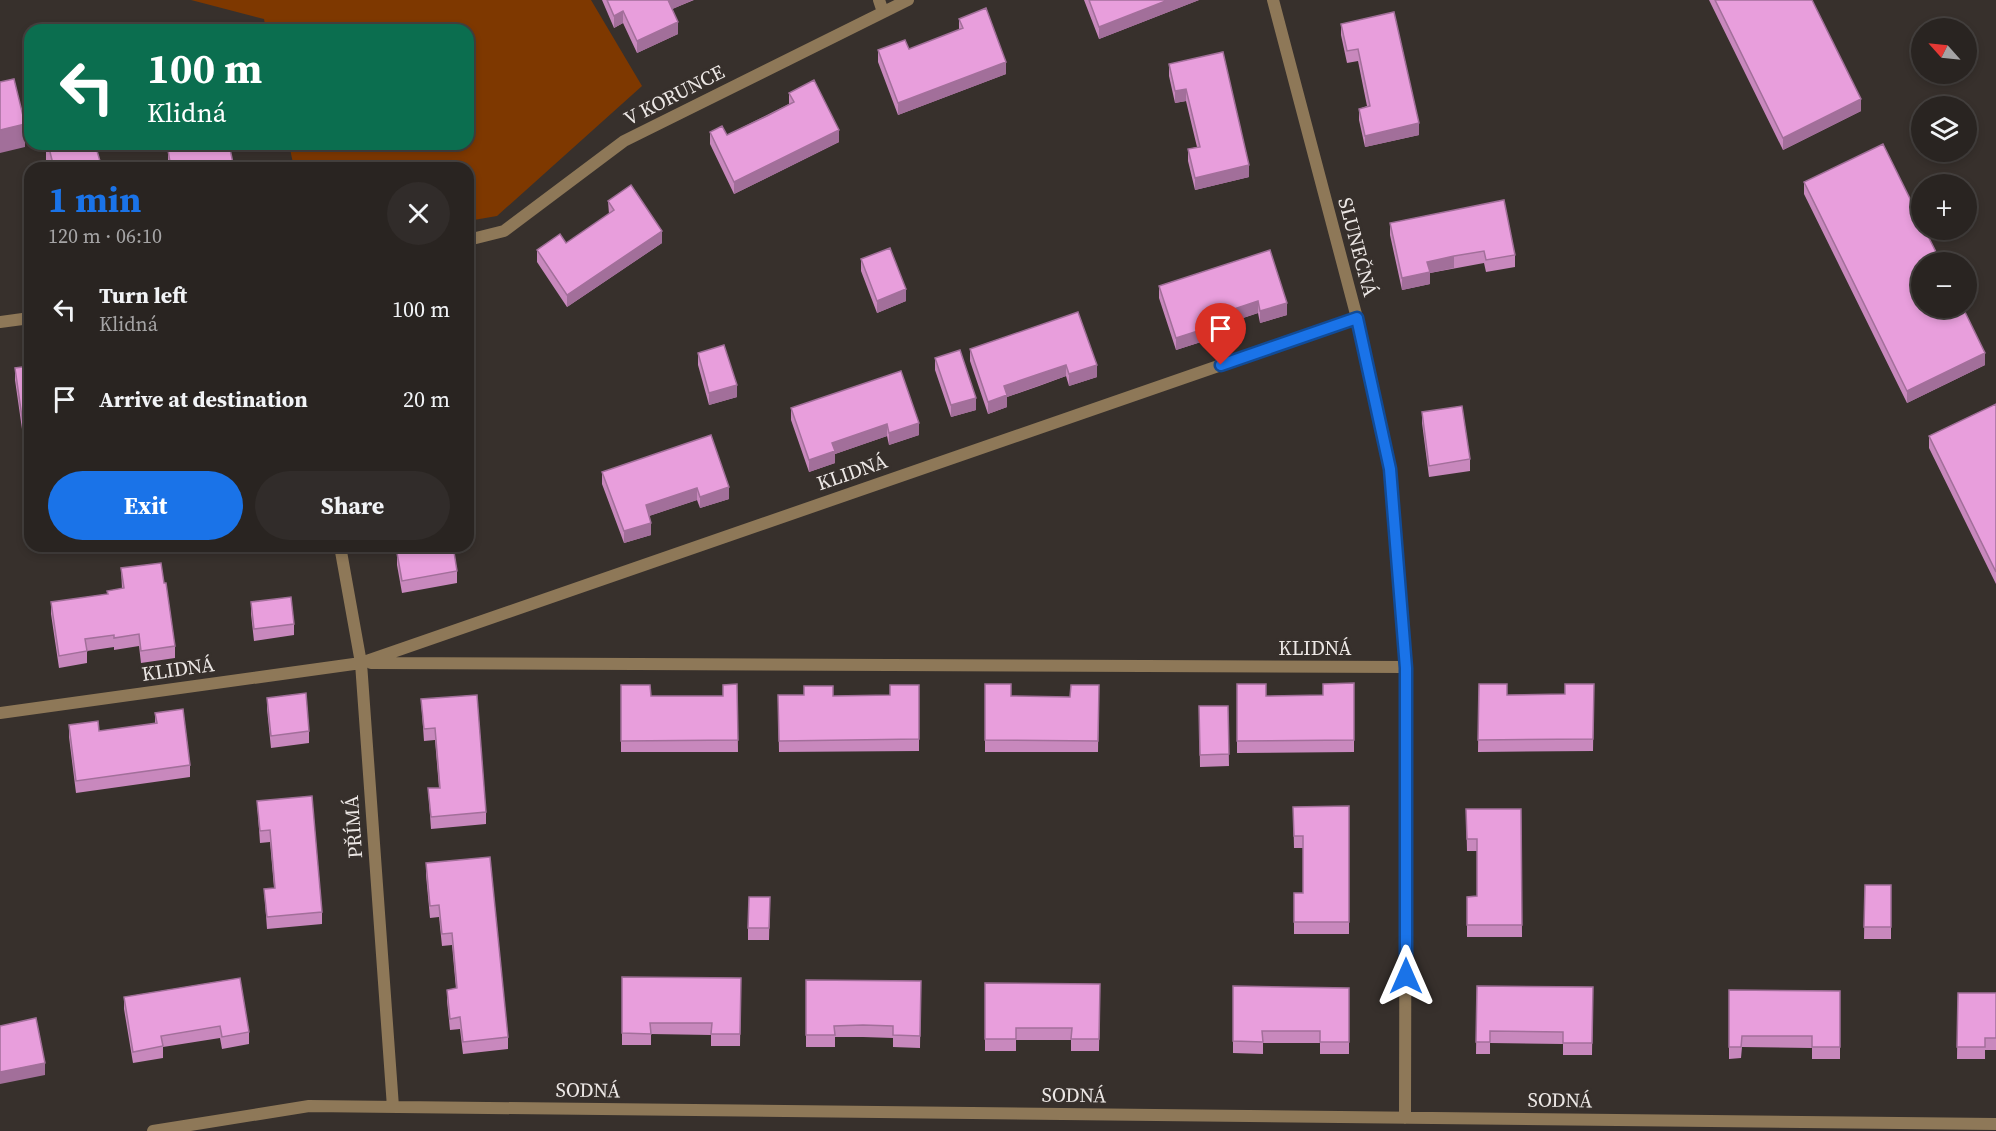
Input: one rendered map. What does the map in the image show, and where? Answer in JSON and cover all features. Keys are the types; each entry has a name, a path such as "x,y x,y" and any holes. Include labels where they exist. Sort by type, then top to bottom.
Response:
{"street":[{"name":"V KORUNCE","path":"474,238 504,231 624,141 881,6 908,0"},
{"name":"SLUNEČNÁ","path":"1273,0 1357,318 1390,469 1406,668 1405,1118"},
{"name":"KLIDNÁ","path":"361,663 1357,318"},
{"path":"0,322 24,319"},
{"name":"PŘÍMÁ","path":"341,552 361,663 393,1107"},
{"name":"KLIDNÁ","path":"0,713 361,663 1406,668"},
{"name":"SODNÁ","path":"153,1131 309,1106 1996,1125"}],"shaded area":[{"path":"191,0 591,0 642,86 497,216 474,220 474,162 293,162 290,150 474,150 474,24 265,24 264,19"}],"building":[{"path":"607,0 668,0 678,22 637,41 623,11 614,16"},
{"path":"1089,0 1168,0 1099,27"},
{"path":"1715,0 1812,0 1861,99 1783,138"},
{"path":"986,8 1006,62 898,103 878,50 905,40 909,49 963,28 959,19"},
{"path":"1394,12 1419,123 1365,136 1359,109 1370,106 1358,49 1347,51 1341,24"},
{"path":"1223,52 1249,165 1195,178 1188,149 1200,147 1186,89 1175,91 1169,64"},
{"path":"14,79 24,124 0,130 0,82"},
{"path":"814,80 839,130 734,182 710,132 722,126 727,135 767,116 794,102 789,93"},
{"path":"1883,144 1911,201 1911,240 1930,240 1936,252 1911,252 1911,318 1968,318 1985,353 1907,391 1804,182"},
{"path":"50,150 97,150 100,162 52,162"},
{"path":"168,150 230,150 233,162 170,162"},
{"path":"631,185 662,231 567,295 537,250 560,234 566,243 614,210 608,201"},
{"path":"1504,200 1515,255 1486,260 1484,251 1454,256 1427,262 1430,272 1402,278 1390,223"},
{"path":"890,248 906,289 877,301 861,259"},
{"path":"1270,250 1287,303 1260,311 1258,301 1201,320 1204,329 1176,338 1159,286"},
{"path":"1078,312 1097,365 1069,374 1066,365 1039,374 1004,386 1007,395 988,402 970,349"},
{"path":"724,345 737,385 709,393 698,353"},
{"path":"960,350 976,398 951,405 935,358"},
{"path":"24,367 24,424 23,424 15,368"},
{"path":"901,371 919,423 889,433 887,424 832,443 835,451 809,460 791,408"},
{"path":"1996,404 1996,572 1929,436"},
{"path":"1462,406 1470,459 1429,466 1422,412"},
{"path":"711,435 729,487 700,497 697,488 646,505 651,523 624,531 602,472"},
{"path":"454,552 457,571 402,581 397,553"},
{"path":"161,563 175,646 141,651 139,634 114,638 114,635 85,639 87,651 59,656 51,602 108,594 107,591 124,588 121,568"},
{"path":"291,597 294,624 254,629 251,602"},
{"path":"1354,683 1354,740 1237,741 1237,684 1266,684 1266,696 1323,695 1323,684"},
{"path":"737,684 738,740 621,741 621,685 650,685 651,696 723,696 723,685"},
{"path":"985,684 1011,684 1011,696 1070,697 1071,685 1099,685 1098,741 985,740"},
{"path":"1479,684 1507,684 1507,695 1565,694 1565,684 1594,684 1593,739 1478,740"},
{"path":"890,685 919,685 919,739 779,741 778,695 804,695 804,686 833,686 833,696 890,695"},
{"path":"306,693 309,731 271,736 267,698"},
{"path":"477,695 486,812 431,817 428,788 440,788 435,728 424,729 421,699"},
{"path":"1199,706 1228,706 1229,754 1200,755"},
{"path":"183,709 190,765 76,781 69,725 98,721 99,731 157,723 155,713"},
{"path":"312,796 322,912 267,917 264,889 275,888 270,830 260,831 257,801"},
{"path":"1349,806 1349,922 1294,922 1294,893 1303,893 1303,836 1294,836 1293,807"},
{"path":"1466,809 1521,809 1522,925 1467,925 1467,897 1477,896 1477,839 1467,839"},
{"path":"490,857 508,1037 463,1042 460,1017 450,1019 447,990 457,988 452,933 442,934 439,905 430,906 426,863"},
{"path":"1865,885 1891,885 1891,927 1864,927"},
{"path":"749,897 770,897 769,928 748,928"},
{"path":"622,977 741,978 740,1034 711,1034 712,1023 650,1023 651,1034 622,1033"},
{"path":"240,978 249,1032 222,1037 220,1026 161,1036 163,1046 133,1052 124,997"},
{"path":"806,980 921,981 920,1036 893,1035 893,1026 863,1025 834,1026 835,1035 806,1035"},
{"path":"985,983 1100,984 1099,1039 1071,1039 1072,1028 1016,1028 1016,1039 985,1039"},
{"path":"1233,986 1349,988 1349,1042 1320,1042 1320,1031 1262,1031 1263,1042 1233,1041"},
{"path":"1477,986 1593,987 1592,1043 1563,1043 1563,1032 1490,1031 1490,1042 1476,1042"},
{"path":"1729,990 1840,991 1840,1047 1812,1047 1812,1036 1742,1036 1741,1047 1729,1047"},
{"path":"1958,993 1996,993 1996,1038 1985,1038 1985,1047 1957,1047"},
{"path":"36,1018 45,1063 0,1072 0,1026"}],"route":[{"path":"1221,365 1357,318 1390,469 1406,668 1406,976"}]}
